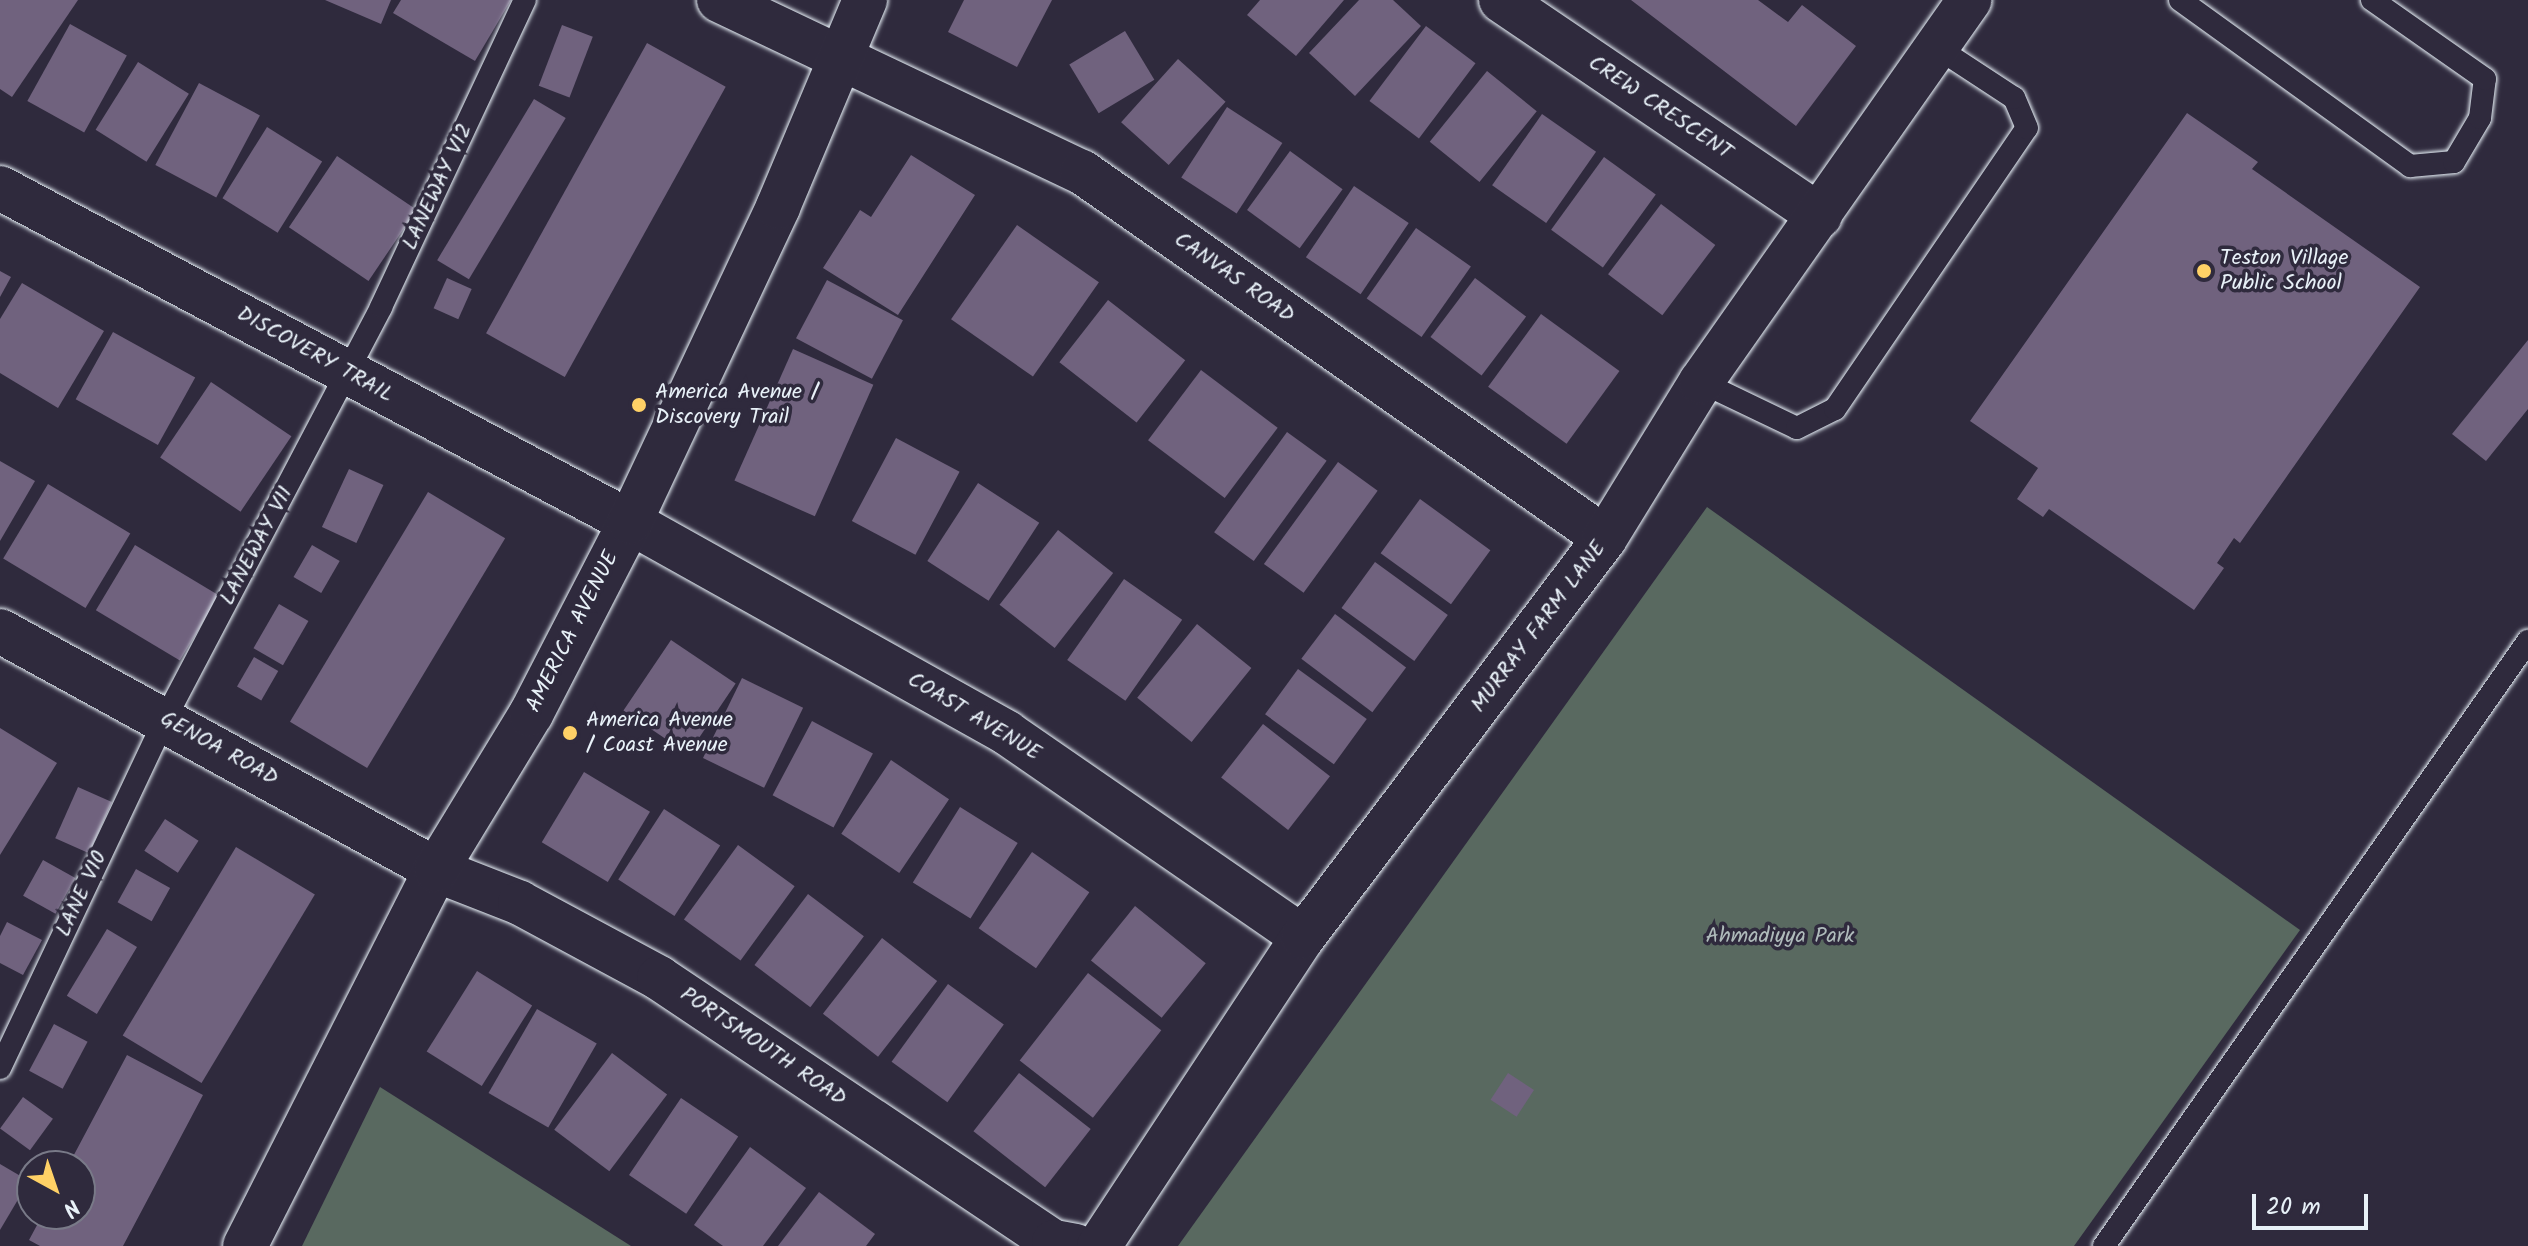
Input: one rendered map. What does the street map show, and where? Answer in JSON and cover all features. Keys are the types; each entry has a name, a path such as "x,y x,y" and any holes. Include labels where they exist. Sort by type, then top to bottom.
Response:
{"street":[{"name":"CANVAS ROAD","path":"719,0 839,61 1082,172 1605,538"},
{"name":"AMERICA AVENUE","path":"245,1246 436,870 531,714 630,522 778,207 865,0"},
{"name":"CREW CRESCENT","path":"1501,0 1820,216"},
{"name":"MURRAY FARM LANE","path":"1099,1246 1303,937 1605,538 1701,382 1969,0"},
{"name":"DISCOVERY TRAIL","path":"0,188 630,522"},
{"name":"COAST AVENUE","path":"630,522 1007,733 1303,937"},
{"name":"GENOA ROAD","path":"0,631 436,870"},
{"name":"PORTSMOUTH ROAD","path":"436,870 520,903 659,978 1054,1242 1076,1246"}],"lane":[{"name":"LANEWAY V12","path":"349,372 525,0"},
{"path":"2180,0 2410,166 2454,162 2480,118 2485,79 2372,0"},
{"path":"1701,382 1797,428 1835,409 2027,128 2014,98 1936,47"},
{"name":"LANEWAY V11","path":"165,719 349,372"},
{"path":"2104,1246 2528,641"},
{"name":"LANE V10","path":"0,1068 165,719"}],"green space":[{"name":"Ahmadiyya Park","path":"1707,507 2300,930 2074,1246 1178,1246"},
{"path":"380,1087 631,1246 302,1246"}],"building":[{"path":"0,0 78,0 12,97 0,89"},
{"path":"325,0 391,0 381,24"},
{"path":"401,0 511,0 475,61 393,13"},
{"path":"964,0 1052,0 1017,67 948,32"},
{"path":"1260,0 1344,0 1296,56 1247,15"},
{"path":"1359,0 1393,0 1421,26 1355,96 1309,53"},
{"path":"1631,0 1758,0 1788,22 1802,5 1856,46 1796,126"},
{"path":"70,24 127,56 84,132 27,101"},
{"path":"562,25 593,37 570,98 539,86"},
{"path":"1426,26 1476,63 1419,138 1369,101"},
{"path":"1125,31 1154,80 1099,113 1069,64"},
{"path":"647,43 726,87 565,377 486,333"},
{"path":"1178,59 1226,102 1169,165 1121,122"},
{"path":"138,62 189,94 146,162 96,130"},
{"path":"1487,71 1537,111 1479,182 1430,142"},
{"path":"199,83 260,115 216,198 155,165"},
{"path":"534,99 566,118 469,279 437,260"},
{"path":"1227,107 1282,143 1237,213 1181,177"},
{"path":"2187,113 2258,162 2252,169 2420,287 2240,543 2234,538 2217,563 2224,568 2194,610 2049,509 2043,517 2017,499 2038,468 1970,421"},
{"path":"1542,114 1596,152 1546,223 1492,185"},
{"path":"267,127 322,161 278,233 222,198"},
{"path":"1290,151 1343,189 1300,248 1247,210"},
{"path":"911,155 975,195 898,315 823,268 860,210 871,217"},
{"path":"337,156 417,210 368,281 289,227"},
{"path":"1604,157 1656,195 1603,267 1551,230"},
{"path":"1354,186 1409,223 1361,294 1306,257"},
{"path":"1661,204 1715,245 1662,315 1608,274"},
{"path":"1017,225 1099,282 1033,377 951,319"},
{"path":"1416,228 1471,266 1422,337 1367,298"},
{"path":"0,271 11,277 0,297"},
{"path":"447,278 472,289 458,319 434,308"},
{"path":"1475,278 1526,317 1482,376 1430,337"},
{"path":"827,280 903,320 872,379 796,338"},
{"path":"22,283 104,331 58,408 0,373 0,319"},
{"path":"1108,300 1185,360 1137,423 1059,362"},
{"path":"1541,314 1619,371 1567,444 1488,387"},
{"path":"113,332 195,378 158,445 76,399"},
{"path":"2528,340 2528,409 2486,461 2452,434"},
{"path":"793,349 873,385 815,516 734,481"},
{"path":"1201,370 1278,428 1225,498 1148,440"},
{"path":"211,382 291,436 241,512 160,457"},
{"path":"1287,432 1327,461 1254,561 1214,532"},
{"path":"896,438 960,472 915,555 852,521"},
{"path":"0,461 35,481 0,541"},
{"path":"1338,462 1378,491 1304,593 1264,564"},
{"path":"349,469 383,485 356,543 322,527"},
{"path":"978,483 1039,523 989,601 927,561"},
{"path":"48,484 130,533 85,608 3,559"},
{"path":"428,492 505,538 367,768 290,722"},
{"path":"1420,499 1490,550 1451,604 1381,553"},
{"path":"1058,530 1113,573 1055,648 1000,605"},
{"path":"135,545 219,595 180,661 96,610"},
{"path":"312,545 340,561 321,593 294,577"},
{"path":"1375,562 1448,615 1414,661 1341,608"},
{"path":"1124,579 1182,620 1125,701 1067,660"},
{"path":"279,604 308,621 283,665 254,648"},
{"path":"1335,614 1406,668 1372,712 1301,659"},
{"path":"1197,624 1251,668 1192,742 1137,698"},
{"path":"671,640 736,684 688,754 623,710"},
{"path":"254,657 278,671 261,700 237,686"},
{"path":"1298,669 1367,719 1334,764 1265,714"},
{"path":"742,678 803,708 764,788 703,758"},
{"path":"812,721 873,753 833,828 773,795"},
{"path":"1263,724 1330,776 1288,830 1221,778"},
{"path":"0,728 57,763 0,855"},
{"path":"891,760 949,799 899,873 841,834"},
{"path":"584,772 650,812 608,882 542,842"},
{"path":"78,787 112,802 89,853 55,838"},
{"path":"960,807 1018,843 971,919 913,882"},
{"path":"664,809 720,845 674,916 618,879"},
{"path":"165,819 199,841 178,873 144,851"},
{"path":"738,845 795,886 741,961 684,919"},
{"path":"236,847 315,894 202,1083 123,1036"},
{"path":"1032,852 1089,892 1036,968 979,928"},
{"path":"43,860 75,878 55,914 23,896"},
{"path":"136,869 170,888 152,921 118,902"},
{"path":"808,894 864,936 810,1007 754,965"},
{"path":"1135,906 1206,963 1162,1018 1091,960"},
{"path":"7,922 42,940 23,975 0,963 0,936"},
{"path":"107,929 137,947 97,1014 67,996"},
{"path":"882,938 937,981 878,1057 823,1014"},
{"path":"477,971 532,1005 482,1086 427,1052"},
{"path":"1088,973 1161,1030 1093,1118 1020,1060"},
{"path":"948,984 1004,1025 947,1102 892,1062"},
{"path":"537,1009 597,1044 548,1128 489,1093"},
{"path":"54,1024 88,1042 63,1089 29,1071"},
{"path":"612,1053 667,1095 609,1171 554,1130"},
{"path":"127,1055 203,1095 123,1246 40,1246 29,1240 34,1230 96,1230 96,1150 77,1150"},
{"path":"1019,1073 1091,1129 1045,1187 973,1131"},
{"path":"1508,1073 1534,1090 1517,1117 1491,1100"},
{"path":"23,1097 53,1119 30,1150 0,1129"},
{"path":"681,1098 738,1137 686,1214 629,1175"},
{"path":"750,1147 806,1188 763,1246 723,1246 694,1225"},
{"path":"0,1164 16,1173 16,1203 0,1230"},
{"path":"819,1192 875,1234 866,1246 778,1246"}],"place":[{"name":"Teston Village Public School","path":"2204,271"},
{"name":"America Avenue / Discovery Trail","path":"639,405"},
{"name":"America Avenue / Coast Avenue","path":"570,733"}]}
